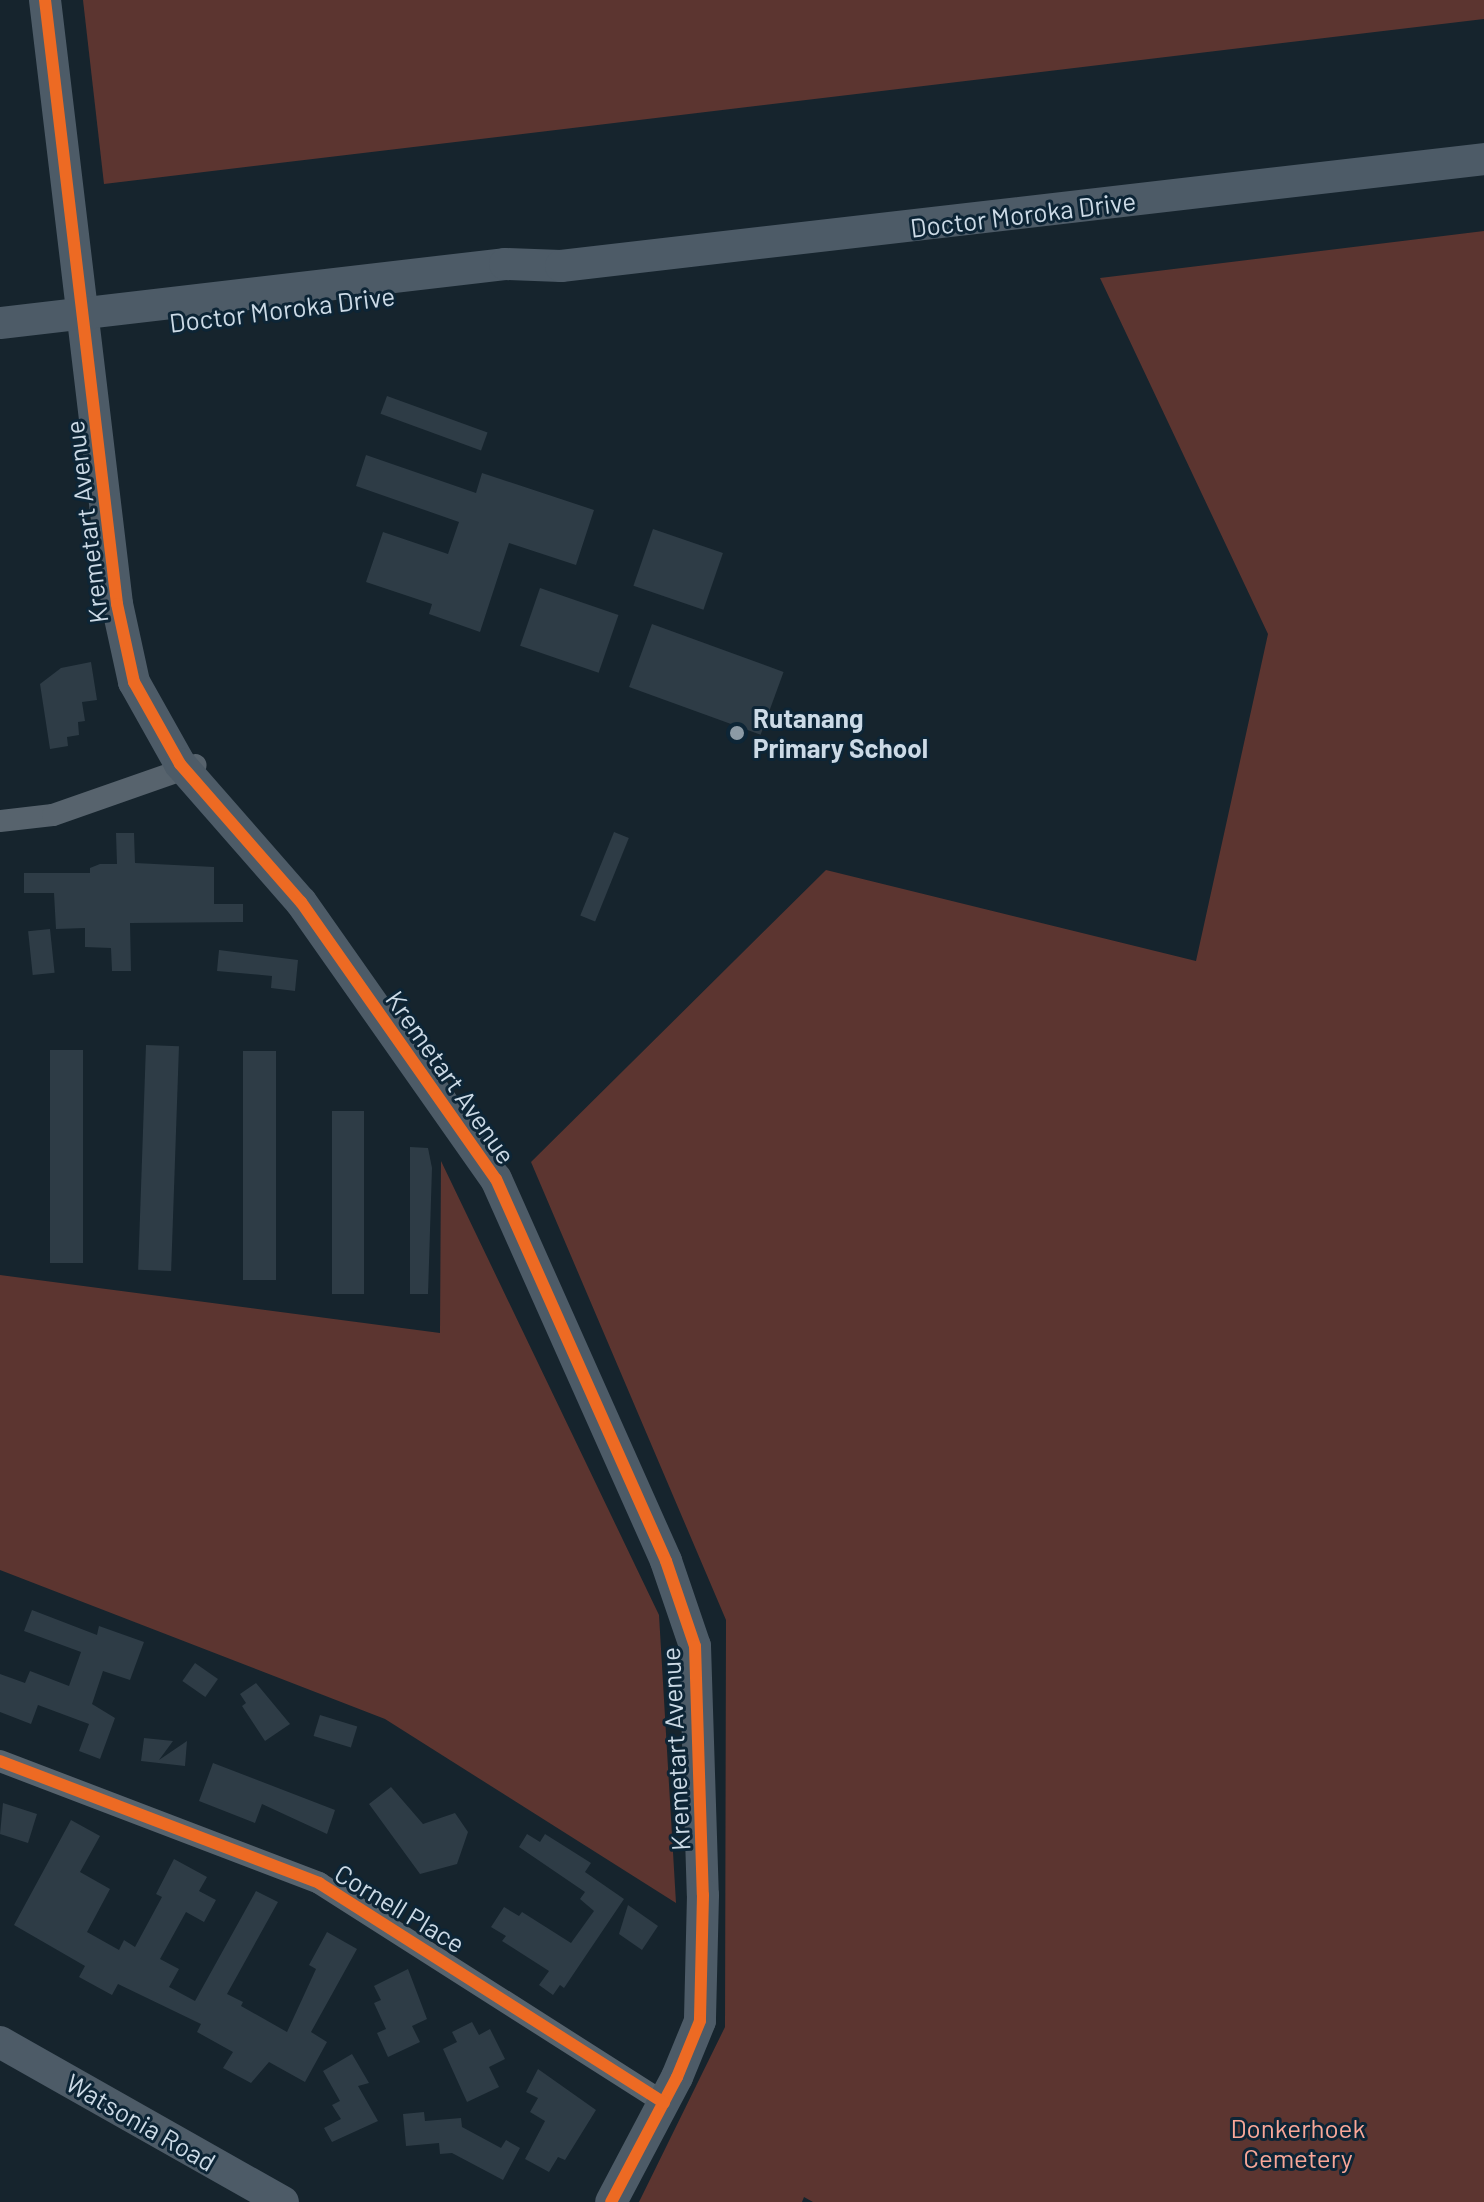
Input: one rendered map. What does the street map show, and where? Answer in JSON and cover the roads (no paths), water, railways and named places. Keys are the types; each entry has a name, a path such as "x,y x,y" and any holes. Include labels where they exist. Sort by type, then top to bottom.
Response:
{"street":[{"name":"Kremetart Avenue","path":"45,0 145,660 158,699 197,776 301,902 496,1179 684,1606 699,1679 703,1993 700,2021 664,2103 611,2202"},
{"name":"Kremetart Avenue","path":"62,0 95,322"},
{"name":"Doctor Moroka Drive","path":"0,323 95,322 517,281 561,266 1484,159"},
{"name":"Doctor Moroka Drive","path":"0,343 95,322"},
{"path":"0,821 53,815 197,776"},
{"name":"Cornell Place","path":"0,1761 319,1883 664,2103"},
{"name":"Watsonia Road","path":"0,2042 283,2202"}],"place":[{"name":"Rutanang Primary School","path":"737,733"}],"park label":[{"name":"Donkerhoek Cemetery","path":"1298,2143"}]}
